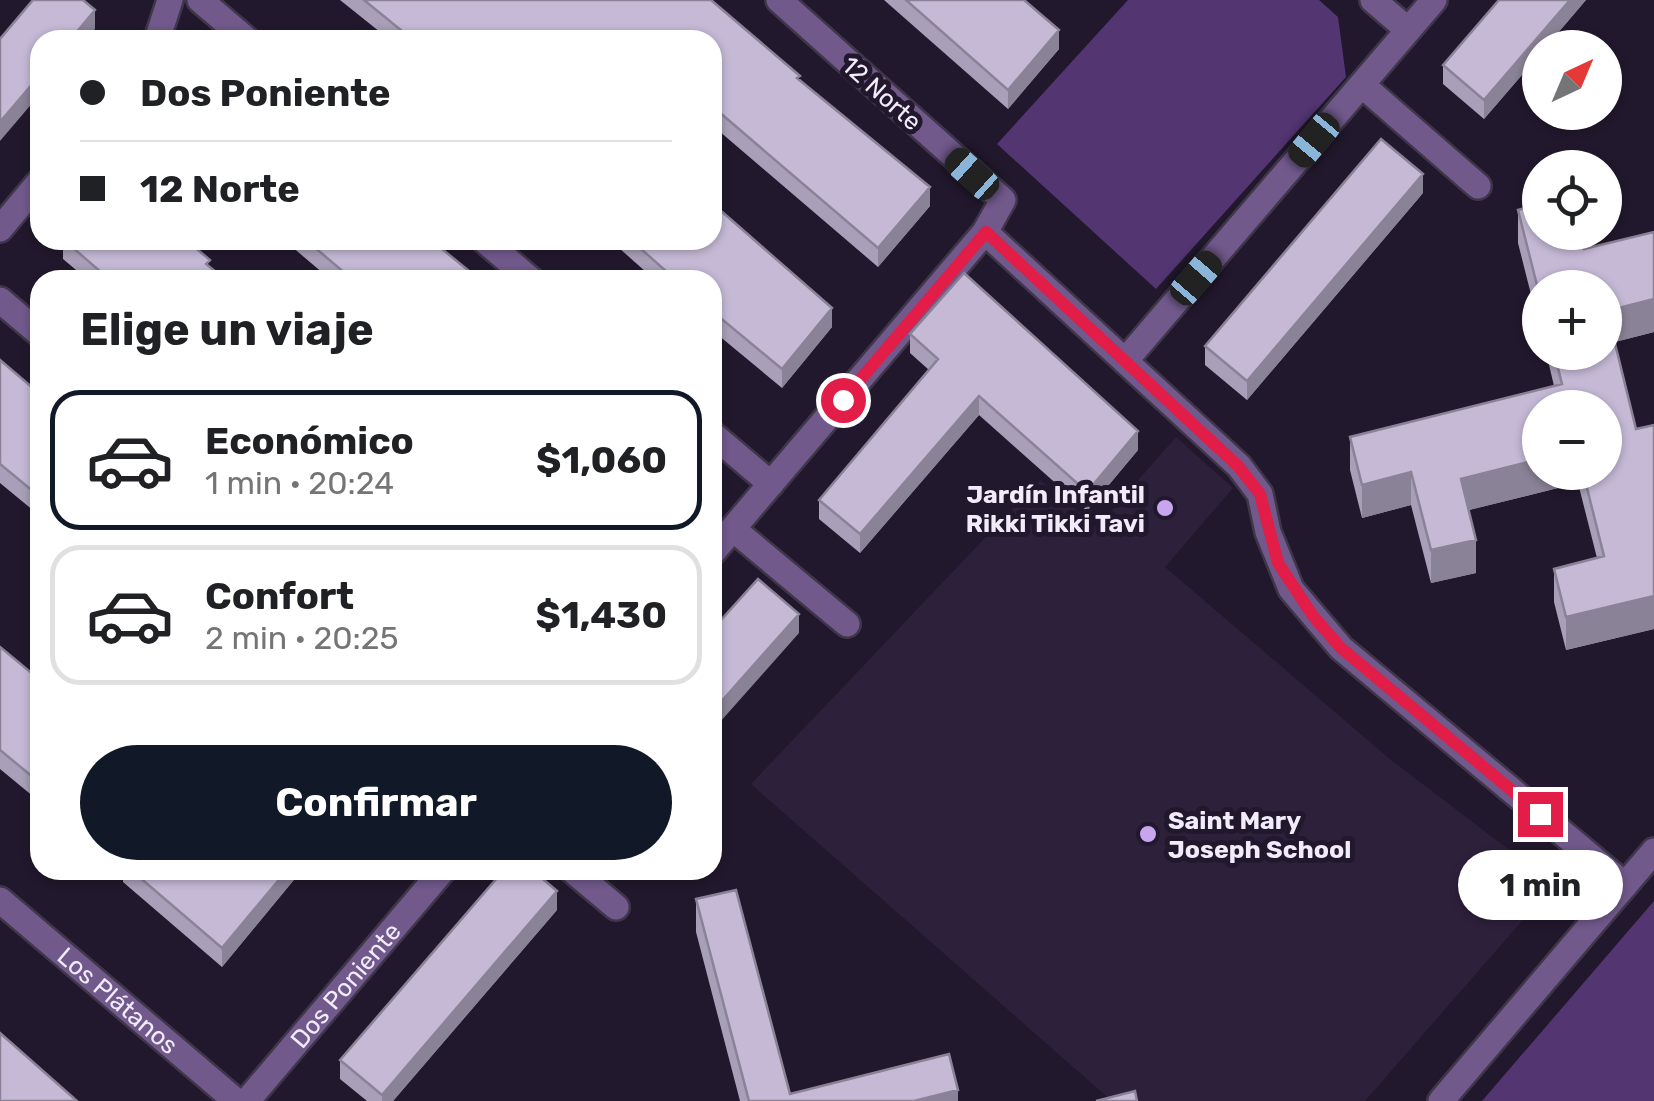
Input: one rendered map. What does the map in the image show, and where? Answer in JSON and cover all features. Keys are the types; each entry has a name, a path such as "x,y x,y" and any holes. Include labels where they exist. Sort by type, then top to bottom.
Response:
{"street":[{"path":"160,30 170,0"},
{"path":"200,0 236,30"},
{"name":"12 Norte","path":"779,0 1004,200 986,232"},
{"path":"1373,0 1408,30"},
{"path":"1125,361 1434,0"},
{"path":"1362,85 1478,186"},
{"path":"0,229 30,194"},
{"path":"722,541 986,232 1249,480 1260,494 1268,532 1292,589 1341,648 1625,885"},
{"path":"496,250 519,270"},
{"path":"0,300 30,326"},
{"path":"722,442 771,484"},
{"path":"733,528 847,624"},
{"path":"1441,1101 1654,851"},
{"name":"Dos Poniente","path":"246,1101 434,880"},
{"path":"584,880 616,907"},
{"name":"Los Plátanos","path":"0,900 236,1101"}],"shaded area":[{"path":"1128,0 1319,0 1338,17 1346,77 1156,289 997,144"},
{"name":"Saint Mary Joseph School","path":"1176,437 1233,488 1165,567 1391,760 1554,884 1365,1101 1112,1101 751,784 1040,480 1097,527"},
{"path":"1654,901 1654,1101 1482,1101"}],"building":[{"path":"33,0 83,0 95,10 78,30 30,30 30,87 0,122 0,39"},
{"path":"364,0 711,0 800,76 797,78 930,187 878,248 722,115 722,30 401,30"},
{"path":"906,0 1024,0 1059,30 1008,90"},
{"path":"1499,0 1570,0 1544,30 1522,30 1522,56 1484,100 1443,65"},
{"path":"1381,139 1423,174 1247,381 1205,346"},
{"path":"722,212 832,308 782,369 722,319 722,270 665,270 642,250 722,250"},
{"path":"1654,232 1654,299 1622,307 1622,270 1533,270 1528,250 1622,250 1622,240"},
{"path":"76,250 198,250 210,260 206,264 214,270 98,270"},
{"path":"318,250 443,250 468,270 341,270"},
{"path":"964,273 1138,431 1087,492 979,396 860,534 819,500 938,359 910,334"},
{"path":"0,360 30,386 30,489 0,464"},
{"path":"1558,370 1622,370 1636,429 1654,425 1654,596 1566,617 1554,569 1604,556 1588,490 1622,490 1622,390 1538,390 1562,384"},
{"path":"1522,394 1522,464 1461,479 1476,540 1431,550 1411,472 1362,485 1350,437"},
{"path":"758,579 799,614 722,701 722,619"},
{"path":"0,647 30,672 30,775 0,750"},
{"path":"143,880 279,880 222,948"},
{"path":"495,880 544,880 557,891 382,1095 340,1060"},
{"path":"736,890 790,1094 949,1054 958,1090 914,1101 749,1101 696,899"},
{"path":"0,1033 77,1101 0,1101"},
{"path":"1135,1091 1137,1101 1096,1101"}],"place":[{"name":"Jardín Infantil Rikki Tikki Tavi","path":"1165,508"},
{"name":"Saint Mary Joseph School","path":"1148,834"}],"route":[{"path":"843,400 986,232 1238,466 1260,494 1278,563 1292,589 1341,648 1540,814"}]}
